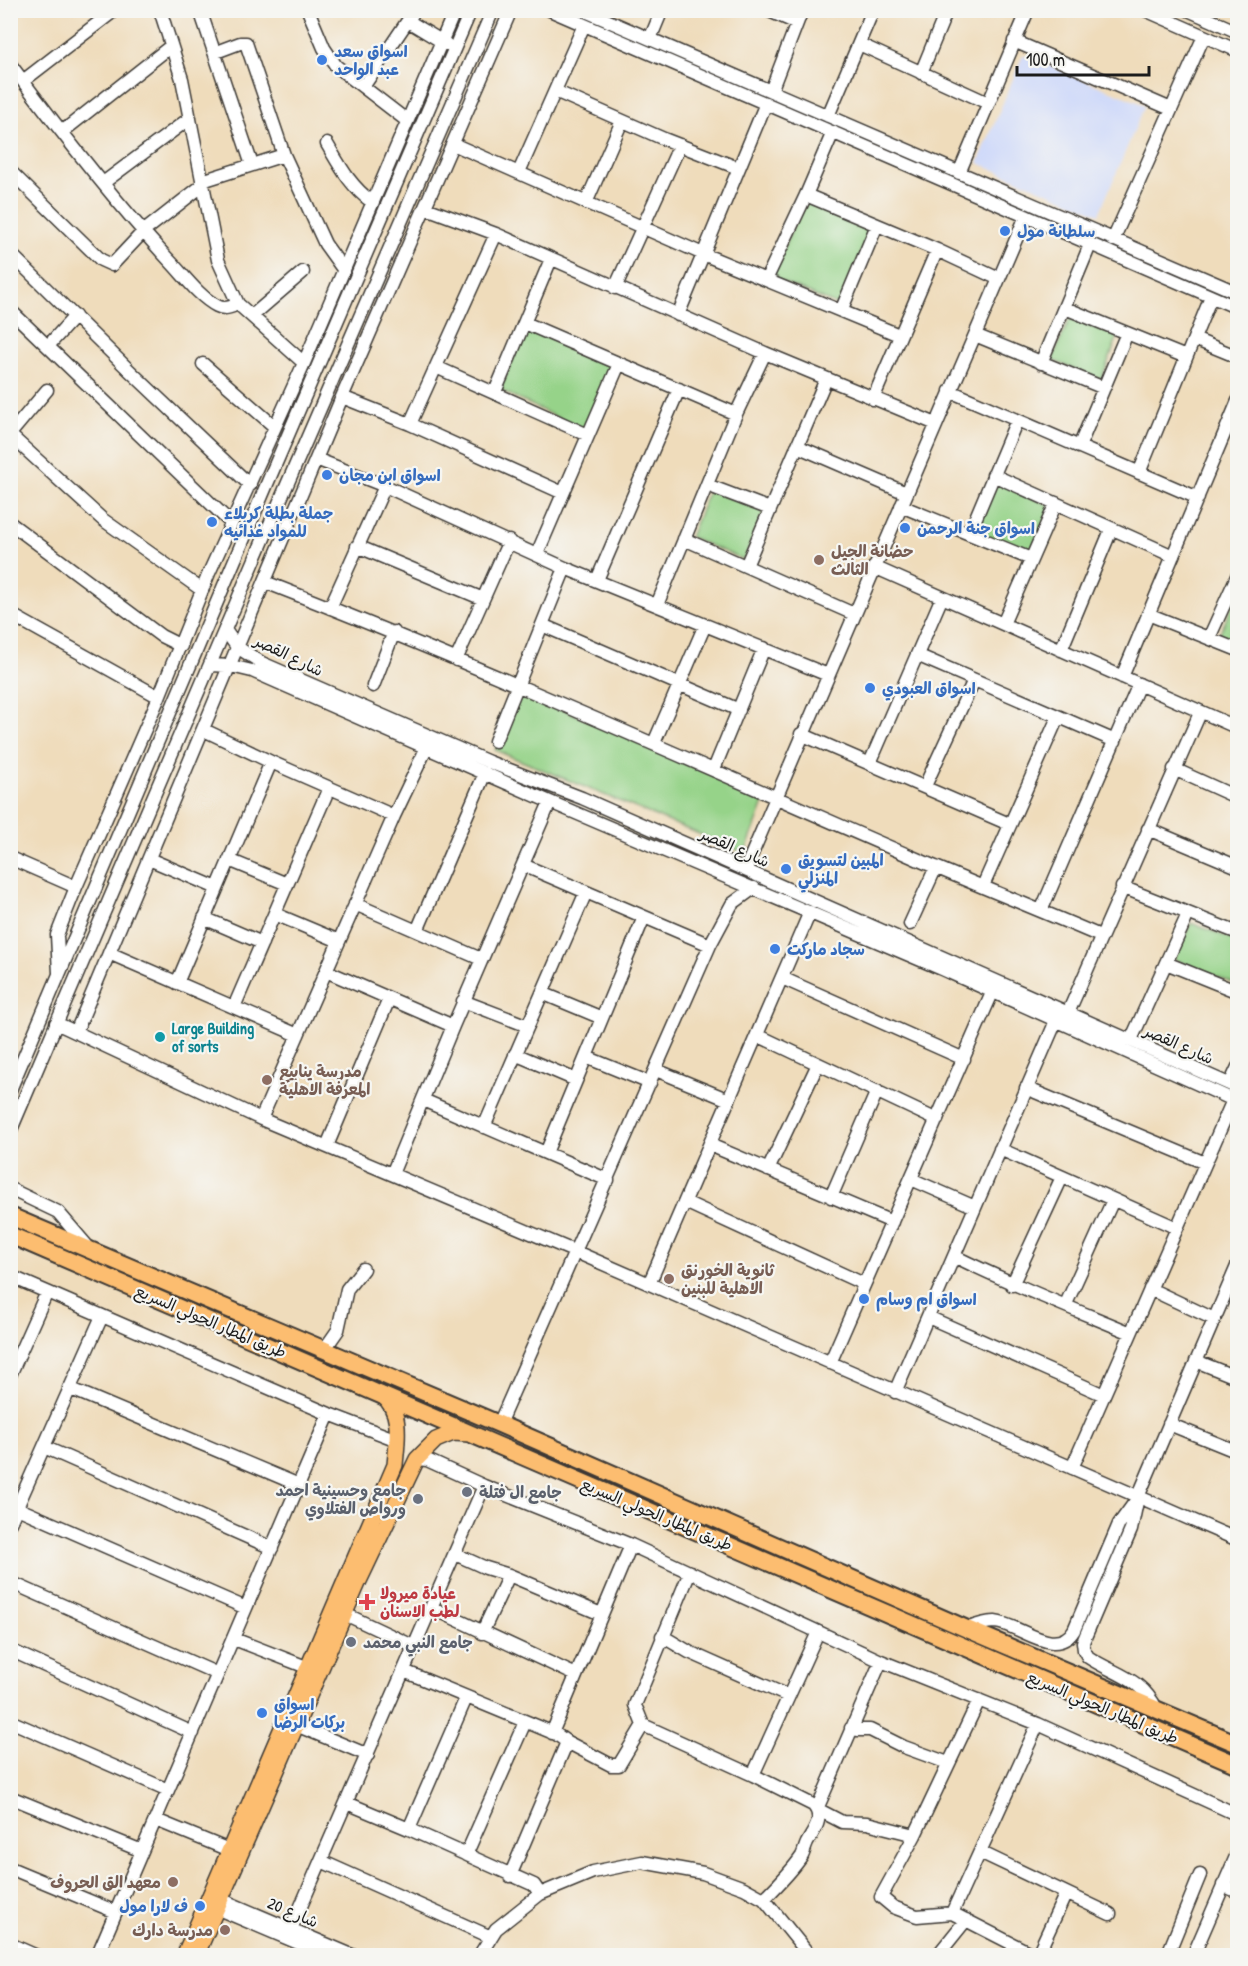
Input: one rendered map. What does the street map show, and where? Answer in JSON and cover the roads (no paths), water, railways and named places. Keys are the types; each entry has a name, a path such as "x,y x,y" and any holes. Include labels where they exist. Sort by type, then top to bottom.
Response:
{"highway":[{"name":"طريق المطار الحولي السريع","path":"10,1216 499,1424 967,1629 1238,1744"},
{"name":"طريق المطار الحولي السريع","path":"10,1235 1238,1765"}],"main road":[{"path":"196,1956 345,1614 347,1593 395,1465 397,1440 395,1414 392,1406 379,1393"},
{"path":"184,1956 309,1668 417,1459 436,1440 453,1433 474,1434"}],"street":[{"path":"23,81 115,10"},
{"path":"160,10 182,79 218,260 238,304 304,363"},
{"path":"200,10 216,52 252,165"},
{"path":"308,10 324,48 336,66 406,120"},
{"path":"59,974 56,955 57,935 76,887 181,646 209,573 304,363 455,10"},
{"path":"10,1090 471,10"},
{"path":"10,1132 493,10"},
{"path":"76,1032 342,397 512,10"},
{"path":"550,10 768,97 828,116 918,162"},
{"path":"650,39 662,10"},
{"path":"766,10 797,23"},
{"path":"678,315 802,10"},
{"path":"828,116 873,10"},
{"path":"921,73 946,10"},
{"path":"959,173 1028,10"},
{"path":"1145,10 1238,51"},
{"path":"1188,10 1238,32"},
{"path":"588,11 768,97 833,132 939,171 1026,216 1238,309"},
{"path":"363,87 412,16 441,42 455,48"},
{"path":"519,172 584,25"},
{"path":"1113,240 1204,36"},
{"path":"1014,41 1171,109"},
{"path":"216,52 246,43 284,155 326,244 344,269"},
{"path":"859,45 988,103"},
{"path":"62,132 171,46"},
{"path":"473,56 489,63"},
{"path":"10,64 102,183 143,232 204,297 225,309 238,304"},
{"path":"555,91 738,168"},
{"path":"433,99 439,108 450,107"},
{"path":"102,183 190,118"},
{"path":"586,203 622,121"},
{"path":"420,130 429,127 438,136"},
{"path":"766,280 833,132"},
{"path":"327,144 349,181 359,193 372,202"},
{"path":"453,144 704,254 899,335"},
{"path":"615,288 680,145"},
{"path":"10,171 101,260 112,265 143,232 203,183 284,155"},
{"path":"939,171 959,173 1238,294"},
{"path":"806,195 937,250 999,279"},
{"path":"426,208 496,234 765,353 936,424"},
{"path":"745,870 801,734 1026,216"},
{"path":"841,311 877,225"},
{"path":"361,228 375,234"},
{"path":"410,424 496,234"},
{"path":"1041,363 1090,245"},
{"path":"873,399 937,250"},
{"path":"10,253 250,484"},
{"path":"495,392 551,259"},
{"path":"252,316 303,272"},
{"path":"355,282 360,291 372,290"},
{"path":"1139,473 1211,297"},
{"path":"1065,308 1186,357"},
{"path":"10,310 231,523"},
{"path":"340,316 350,314 358,322"},
{"path":"48,346 75,316"},
{"path":"525,323 736,414"},
{"path":"1079,447 1127,333"},
{"path":"975,335 1104,388"},
{"path":"1194,339 1238,357"},
{"path":"657,605 736,414 765,353"},
{"path":"203,364 275,427"},
{"path":"537,554 619,364"},
{"path":"436,367 588,435"},
{"path":"746,566 826,379"},
{"path":"597,580 679,389"},
{"path":"47,390 10,434 102,519 202,590"},
{"path":"950,391 1198,498"},
{"path":"342,397 410,424 563,493"},
{"path":"1122,677 1238,402"},
{"path":"969,534 1017,420"},
{"path":"797,446 906,493"},
{"path":"316,459 385,486 565,568 828,675"},
{"path":"993,475 1173,556"},
{"path":"707,485 770,509"},
{"path":"330,608 385,486"},
{"path":"263,495 264,500 270,504 280,503"},
{"path":"1003,624 1056,504"},
{"path":"900,506 1031,559"},
{"path":"250,524 257,522 262,524 267,532"},
{"path":"10,524 161,636 181,646"},
{"path":"1061,650 1112,530"},
{"path":"684,539 854,614"},
{"path":"456,660 509,541"},
{"path":"357,546 483,599"},
{"path":"874,567 1238,728"},
{"path":"495,741 565,568"},
{"path":"209,573 227,581"},
{"path":"264,582 394,632 1100,936"},
{"path":"1209,638 1236,582"},
{"path":"870,763 942,597"},
{"path":"10,614 159,697"},
{"path":"1148,614 1238,651"},
{"path":"542,625 739,710"},
{"path":"654,743 705,625"},
{"name":"شارع القصر","path":"225,630 237,647 256,660 489,762 575,795 745,870 961,972 1068,1012 1234,1086"},
{"path":"373,686 394,632"},
{"path":"714,769 764,648"},
{"path":"917,655 1115,741"},
{"path":"211,665 231,666 252,671 550,802 810,912 929,958"},
{"path":"925,786 974,680"},
{"path":"1041,911 1139,684"},
{"path":"1068,1012 1200,713"},
{"path":"982,886 1058,717"},
{"path":"204,730 394,816"},
{"path":"801,734 1010,824"},
{"path":"261,1119 394,816 427,747"},
{"path":"177,982 271,762"},
{"path":"1174,769 1238,798"},
{"path":"417,931 484,773"},
{"path":"234,1008 328,788"},
{"path":"568,809 574,804 575,795"},
{"path":"392,1174 481,959 550,802"},
{"path":"585,816 585,808 592,803"},
{"path":"1148,829 1238,867"},
{"path":"10,858 76,887"},
{"path":"149,859 217,888"},
{"path":"229,860 287,884"},
{"path":"106,863 112,871 123,869"},
{"path":"523,865 710,945"},
{"path":"910,924 936,867"},
{"path":"499,1424 710,945 732,904 754,888"},
{"path":"1122,888 1238,933"},
{"path":"484,1126 586,892"},
{"path":"92,897 102,894 109,901"},
{"path":"355,904 481,959"},
{"path":"649,1284 810,912"},
{"path":"274,914 339,941"},
{"path":"1131,1040 1188,914"},
{"path":"546,1153 644,917"},
{"path":"204,918 262,944"},
{"path":"109,953 298,1035"},
{"path":"1166,963 1238,992"},
{"path":"326,971 453,1026"},
{"path":"961,972 992,993 1235,1101 1205,1163 1072,1468"},
{"path":"782,978 964,1059"},
{"path":"542,993 602,1018"},
{"path":"830,1364 992,993"},
{"path":"327,1146 389,999"},
{"path":"464,1001 528,1026"},
{"path":"895,1392 1056,1021"},
{"path":"56,1023 261,1119 576,1252 1238,1540"},
{"path":"757,1035 937,1120"},
{"path":"515,1054 576,1080"},
{"path":"586,1057 650,1083"},
{"path":"768,1170 818,1064"},
{"path":"1234,1086 1238,1067"},
{"path":"656,1070 729,1100"},
{"path":"1026,1088 1205,1163"},
{"path":"831,1197 877,1091"},
{"path":"423,1100 608,1180"},
{"path":"710,1145 892,1222"},
{"path":"1000,1149 1177,1228"},
{"path":"1012,1285 1062,1177"},
{"path":"911,1179 975,1207"},
{"path":"10,1189 58,1212 81,1241 99,1254"},
{"path":"1066,1305 1113,1200"},
{"path":"685,1202 864,1284"},
{"path":"954,1256 1012,1285 1131,1333"},
{"path":"1157,1710 1149,1696 1138,1685 1088,1657 1083,1647 1084,1639 1131,1530 1138,1497 1238,1264"},
{"path":"324,1350 338,1330 347,1289 363,1269"},
{"path":"10,1276 329,1414 397,1440"},
{"path":"1150,1289 1214,1319"},
{"path":"12,1368 47,1292"},
{"path":"10,1523 102,1316"},
{"path":"928,1317 1104,1395"},
{"path":"1196,1361 1238,1378"},
{"path":"69,1388 299,1485"},
{"path":"97,1956 329,1414"},
{"path":"1169,1424 1238,1452"},
{"path":"44,1447 272,1548"},
{"path":"417,1459 427,1460 484,1486 631,1545 818,1632 1038,1724 1238,1815"},
{"path":"291,1929 484,1486"},
{"path":"967,1629 995,1622 1009,1625 1050,1643 1068,1638 1074,1630 1119,1524 1138,1497"},
{"path":"17,1508 246,1608"},
{"path":"552,1733 631,1545"},
{"path":"455,1554 601,1614"},
{"path":"690,1572 635,1705 643,1725 753,1775 842,1822 867,1823 915,1835"},
{"path":"482,1633 509,1575"},
{"path":"10,1582 218,1674"},
{"path":"432,1608 576,1675"},
{"path":"345,1614 415,1647"},
{"path":"753,1775 818,1632"},
{"path":"662,1636 689,1652 788,1696"},
{"path":"234,1638 309,1668"},
{"path":"10,1650 193,1733"},
{"path":"764,1899 802,1855 816,1830 819,1818 817,1809 881,1660"},
{"path":"404,1671 552,1733 611,1765 619,1765 643,1725"},
{"path":"410,1829 466,1698"},
{"path":"979,1700 915,1835 881,1897 893,1907 917,1916 952,1912 1037,1956 1066,1893"},
{"path":"10,1721 168,1790"},
{"path":"466,1855 525,1722"},
{"path":"952,1912 1038,1724"},
{"path":"296,1725 368,1755"},
{"path":"851,1728 870,1730 904,1747 948,1763"},
{"path":"510,1876 567,1742"},
{"path":"10,1797 142,1851"},
{"path":"346,1803 534,1885 540,1894"},
{"path":"156,1820 229,1850"},
{"path":"1193,1956 1238,1851"},
{"path":"980,1852 1110,1914"},
{"path":"321,1861 491,1937"},
{"path":"479,1956 496,1929 540,1894 593,1872 642,1862 703,1873 744,1888 764,1899 810,1956"},
{"path":"10,1868 116,1912"},
{"path":"1167,1956 1200,1875"},
{"path":"1223,1885 1238,1892"},
{"name":"شارع 20","path":"218,1903 291,1929 354,1956"},
{"name":"شارع 20","path":"218,1903 329,1956"},
{"path":"936,1956 966,1920"},
{"path":"10,1944 37,1956"}],"place":[{"name":"اسواق سعد عبد الواحد","path":"322,60"},
{"name":"سلطانة مول","path":"1005,231"},
{"name":"اسواق ابن مجان","path":"327,475"},
{"name":"جملة بطلة كربلاء للمواد غذائيه","path":"212,522"},
{"name":"اسواق جنة الرحمن","path":"905,528"},
{"name":"حضانة الجيل الثالث","path":"819,560"},
{"name":"اسواق العبودي","path":"870,688"},
{"name":"المبين لتسويق المنزلي","path":"786,869"},
{"name":"سجاد ماركت","path":"775,949"},
{"name":"Large Building of sorts","path":"160,1037"},
{"name":"مدرسة ينابيع المعرفة الاهلية","path":"267,1080"},
{"name":"ثانوية الخورنق الاهلية للبنين","path":"669,1279"},
{"name":"اسواق ام وسام","path":"864,1299"},
{"name":"جامع ال فتلة","path":"467,1492"},
{"name":"جامع وحسينية احمد ورواص الفتلاوي","path":"418,1499"},
{"name":"عيادة ميرولا لطب الاسنان","path":"367,1602"},
{"name":"جامع النبي محمد","path":"351,1642"},
{"name":"اسواق بركات الرضا","path":"262,1713"},
{"name":"معهد الق الحروف","path":"173,1882"},
{"name":"ف لارا مول","path":"200,1906"},
{"name":"مدرسة دارك","path":"225,1930"}]}
